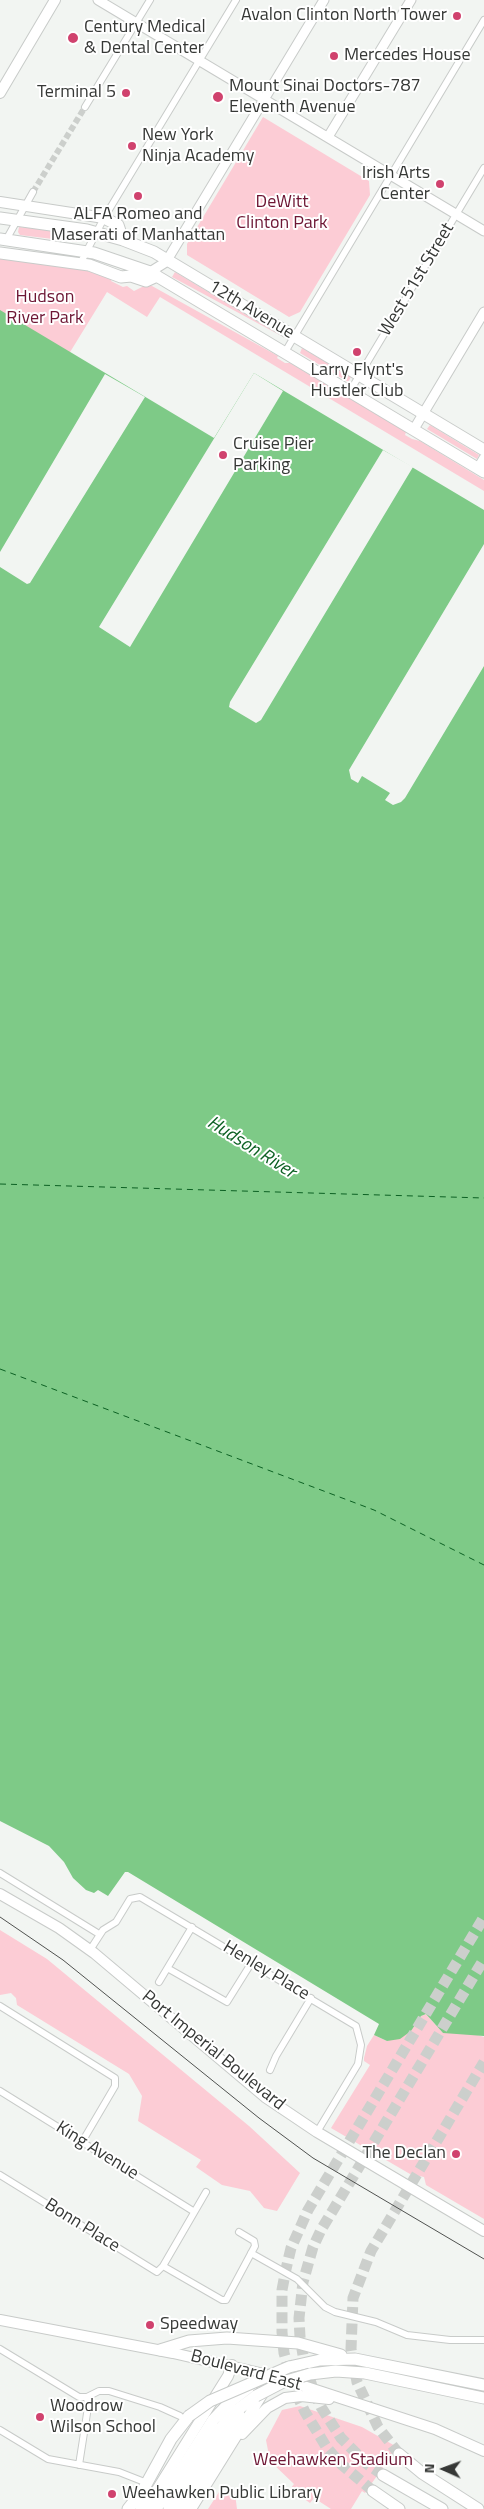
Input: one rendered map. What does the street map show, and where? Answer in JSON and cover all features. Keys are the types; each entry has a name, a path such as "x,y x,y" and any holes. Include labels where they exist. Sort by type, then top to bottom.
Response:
{"highway":[{"name":"12th Avenue","path":"0,218 97,232 123,240 167,259 484,450"},
{"path":"104,218 118,225 123,240"},
{"name":"12th Avenue","path":"3,240 86,251 119,260 153,274 414,430 482,466"},
{"path":"0,253 80,264 146,281 153,274"},
{"path":"160,2350 192,2341 226,2338 298,2343 354,2359 418,2370 484,2385"},
{"path":"156,2509 213,2420 231,2401 289,2366 320,2360 354,2359"},
{"path":"169,2509 220,2429 236,2411 256,2396 278,2384 310,2374 336,2371 365,2372 484,2398"},
{"path":"128,2509 147,2483 185,2416 210,2401 269,2377"},
{"path":"180,2509 234,2424 256,2396"},
{"path":"399,2454 422,2473 478,2509"},
{"path":"383,2475 442,2509"},
{"path":"141,2509 147,2483"},
{"path":"373,2491 399,2509"},
{"path":"410,2492 429,2509"}],"main road":[{"path":"0,93 56,0"},
{"path":"98,0 484,231"},
{"path":"153,274 167,259 324,0"},
{"path":"328,137 411,0"},
{"path":"0,202 104,218"},
{"path":"414,430 484,312"},
{"name":"Port Imperial Boulevard","path":"0,1894 60,1928 90,1950 239,2077 317,2132 484,2230"},
{"name":"Boulevard East","path":"0,2320 232,2365 435,2429 484,2452"},
{"path":"145,2509 228,2376 232,2365"},
{"path":"191,2509 228,2450 269,2377"},
{"path":"228,2450 260,2415 278,2401 301,2396 346,2401"}],"street":[{"path":"85,106 150,0"},
{"path":"80,264 104,218 236,0"},
{"path":"285,352 484,20"},
{"name":"West 51st Street","path":"350,391 484,168"},
{"path":"3,240 18,220 33,192"},
{"path":"0,1873 99,1934"},
{"name":"Henley Place","path":"90,1950 99,1934 116,1922 130,1900 140,1897 192,1926 356,2026 361,2045 358,2064 317,2132"},
{"path":"159,1982 169,1968 192,1926"},
{"path":"169,1968 227,2002 252,1962"},
{"path":"270,2070 276,2056 311,1998"},
{"path":"0,2006 115,2078 115,2086 82,2142"},
{"name":"King Avenue","path":"0,2090 193,2211"},
{"name":"Bonn Place","path":"0,2175 157,2272 163,2266"},
{"path":"206,2192 193,2211 163,2266 222,2300 226,2300 255,2242 239,2232"},
{"path":"251,2253 297,2279 324,2307 335,2312 376,2322 407,2335 450,2340 484,2340"},
{"path":"0,2349 71,2394 79,2397 87,2397 99,2391 108,2391 185,2416"},
{"path":"79,2465 88,2407 87,2397"},
{"path":"0,2430 44,2458 124,2473 147,2483"}],"green space":[{"name":"DeWitt Clinton Park","path":"263,117 369,181 370,195 300,312 289,317 187,255 187,244"},
{"path":"19,227 51,230 80,237 77,242 20,235 18,232"},
{"name":"Hudson River Park","path":"0,258 79,268 112,279 111,281 123,287 127,286 134,291 142,287 145,282 278,356 277,358 285,363 290,363 406,432 405,435 420,441 484,480 484,491 160,297 147,317 107,292 0,466"},
{"path":"175,272 287,339 172,277"},
{"path":"302,348 351,377 348,382 300,353"},
{"path":"430,425 479,455 477,459 427,429"},
{"path":"0,1930 47,1959 249,2126 300,2173 277,2211 264,2208 250,2191 222,2185 196,2167 201,2160 138,2121 142,2096 129,2074 17,2005 16,1998 11,1993 0,1995"},
{"path":"426,2014 443,2033 472,2033 484,2037 484,2219 426,2185 424,2177 410,2174 331,2128 370,2065 364,2061 364,2058 367,2046 374,2035 387,2041 411,2031 421,2016"},
{"name":"Weehawken Stadium","path":"300,2406 362,2427 397,2447 365,2493 362,2491 351,2509 331,2509 314,2498 310,2503 290,2489 294,2484 270,2461 266,2440 282,2410"},
{"path":"219,2492 235,2494 237,2509 208,2509"}],"water":[{"name":"Hudson River","path":"0,310 214,438 254,373 484,510 484,2036 443,2033 426,2014 421,2016 411,2031 400,2039 387,2041 374,2035 379,2024 128,1872 125,1872 108,1896 98,1890 94,1893 86,1890 73,1878 64,1862 49,1846 0,1821"}],"pier":[{"path":"254,373 283,391 130,647 99,627"},
{"path":"105,374 145,397 30,583 27,584 0,567 0,552"},
{"path":"383,450 413,467 261,720 256,723 229,707 230,702"},
{"path":"484,544 484,666 405,798 393,805 385,800 390,793 362,776 358,783 351,779 349,770"}],"ferry route":[{"path":"0,1184 484,1198"},
{"path":"0,1369 374,1510 484,1565"}],"tunnel":[{"path":"33,192 85,107"},
{"path":"373,2491 341,2464 327,2448 296,2393 284,2353 282,2332 282,2290 286,2269 291,2248 308,2210 484,1917"},
{"path":"383,2475 367,2464 341,2438 321,2407 313,2390 300,2337 299,2318 303,2282 313,2247 321,2230 484,1959"},
{"path":"399,2454 378,2427 357,2382 351,2349 353,2298 371,2251 484,2062"}],"tram line":[{"path":"0,1917 63,1960 259,2118 313,2158 484,2259"}],"place":[{"name":"Avalon Clinton North Tower","path":"457,16"},
{"name":"Century Medical & Dental Center","path":"73,38"},
{"name":"Mercedes House","path":"334,56"},
{"name":"Terminal 5","path":"126,93"},
{"name":"Mount Sinai Doctors-787 Eleventh Avenue","path":"218,97"},
{"name":"New York Ninja Academy","path":"132,146"},
{"name":"Irish Arts Center","path":"440,184"},
{"name":"ALFA Romeo and Maserati of Manhattan","path":"138,196"},
{"name":"Larry Flynt's Hustler Club","path":"357,352"},
{"name":"Cruise Pier Parking","path":"223,455"},
{"name":"The Declan","path":"456,2154"},
{"name":"Speedway","path":"150,2325"},
{"name":"Woodrow Wilson School","path":"40,2417"},
{"name":"Weehawken Public Library","path":"112,2494"}]}
